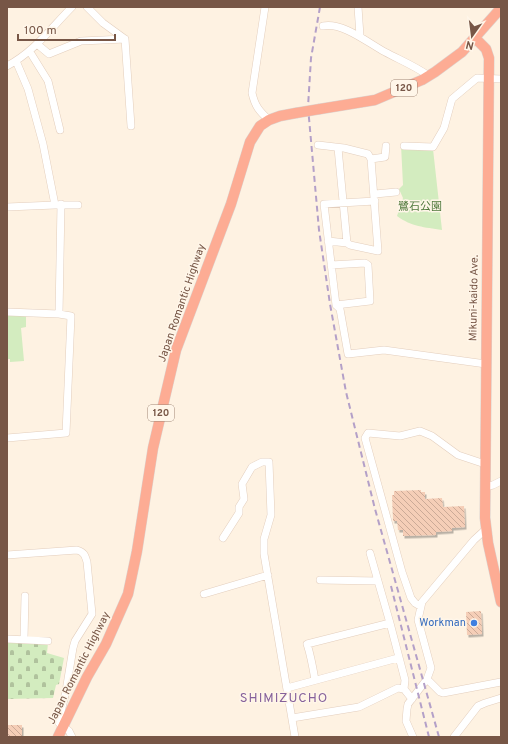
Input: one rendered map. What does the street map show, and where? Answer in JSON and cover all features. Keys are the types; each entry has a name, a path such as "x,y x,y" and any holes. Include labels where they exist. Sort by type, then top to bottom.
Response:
{"highway":[{"name":"120","path":"475,38 501,8"},
{"name":"Japan Romantic Highway","path":"58,737 86,678 106,644 128,594 137,551 153,448 176,350 231,204 250,142 260,126 269,120 280,116 375,100 395,92 429,76 462,52 475,38"},
{"name":"Mikuni-kaido Ave.","path":"475,38 486,49 488,54 485,487 486,528 501,602"}],"street":[{"path":"7,66 30,52 72,7"},
{"path":"87,7 103,23 125,39"},
{"path":"265,7 252,92 254,102 258,110 269,120"},
{"path":"358,7 360,36"},
{"path":"323,26 330,24 360,36 384,52 429,76"},
{"path":"37,44 49,54 81,41 125,39"},
{"path":"125,39 131,126"},
{"path":"30,52 48,81 60,130"},
{"path":"16,61 28,89 58,205 59,314"},
{"path":"404,146 433,147 444,128 452,99 477,78 501,79"},
{"path":"318,145 368,154 371,159 375,197 378,251 347,243 328,241"},
{"path":"371,159 385,157 386,146"},
{"path":"338,148 347,243"},
{"path":"396,192 344,203 324,204 336,305 340,309 348,354 384,350 486,364"},
{"path":"7,208 78,205"},
{"path":"331,265 366,263 368,265 370,301 336,305"},
{"path":"7,312 59,314 71,316 66,433 7,438"},
{"path":"420,606 411,598 402,572 365,438 368,434 400,436 420,431 432,436 458,455 485,464"},
{"path":"223,538 239,513 239,507 244,499 242,484 252,467 262,462 269,462 271,515 264,539 264,554 295,737"},
{"path":"485,487 501,481"},
{"path":"413,737 408,727 406,715 408,704 427,679 431,668 418,620 420,606 474,540 486,528"},
{"path":"7,556 77,550 83,552 86,556 92,614 73,648 66,691 59,720 59,723 69,731 72,737"},
{"path":"370,553 405,680 404,689"},
{"path":"204,594 268,576"},
{"path":"320,580 378,581"},
{"path":"24,639 25,596"},
{"path":"315,680 311,656 307,644 390,623"},
{"path":"7,638 48,641"},
{"path":"287,688 398,658"},
{"path":"427,679 440,692 443,693 501,682"},
{"path":"292,718 359,707 398,688 404,689 412,699"},
{"path":"454,737 478,706 501,698"}],"green space":[{"name":"鷺石公園","path":"401,145 433,149 442,230 413,224 397,216 403,198 399,189 403,185"},
{"path":"26,314 26,327 21,328 24,361 10,362 10,359 7,359 7,315"},
{"path":"7,640 48,643 47,653 64,658 59,684 56,685 53,698 7,699"}],"building":[{"path":"421,490 421,492 425,492 425,499 442,498 443,507 464,506 465,527 452,528 452,531 436,532 436,535 403,536 403,530 398,530 397,521 393,521 392,495 394,495 394,491"},
{"name":"Workman","path":"481,611 482,634 467,635 466,612"},
{"path":"7,725 22,725 22,737 7,737"}],"railway":[{"path":"320,7 311,58 308,107 319,230 330,304 346,392 375,509 439,737"},
{"path":"391,586 429,737"}],"place":[{"name":"Workman","path":"474,623"}],"district":[{"name":"SHIMIZUCHO","path":"284,699"}]}
